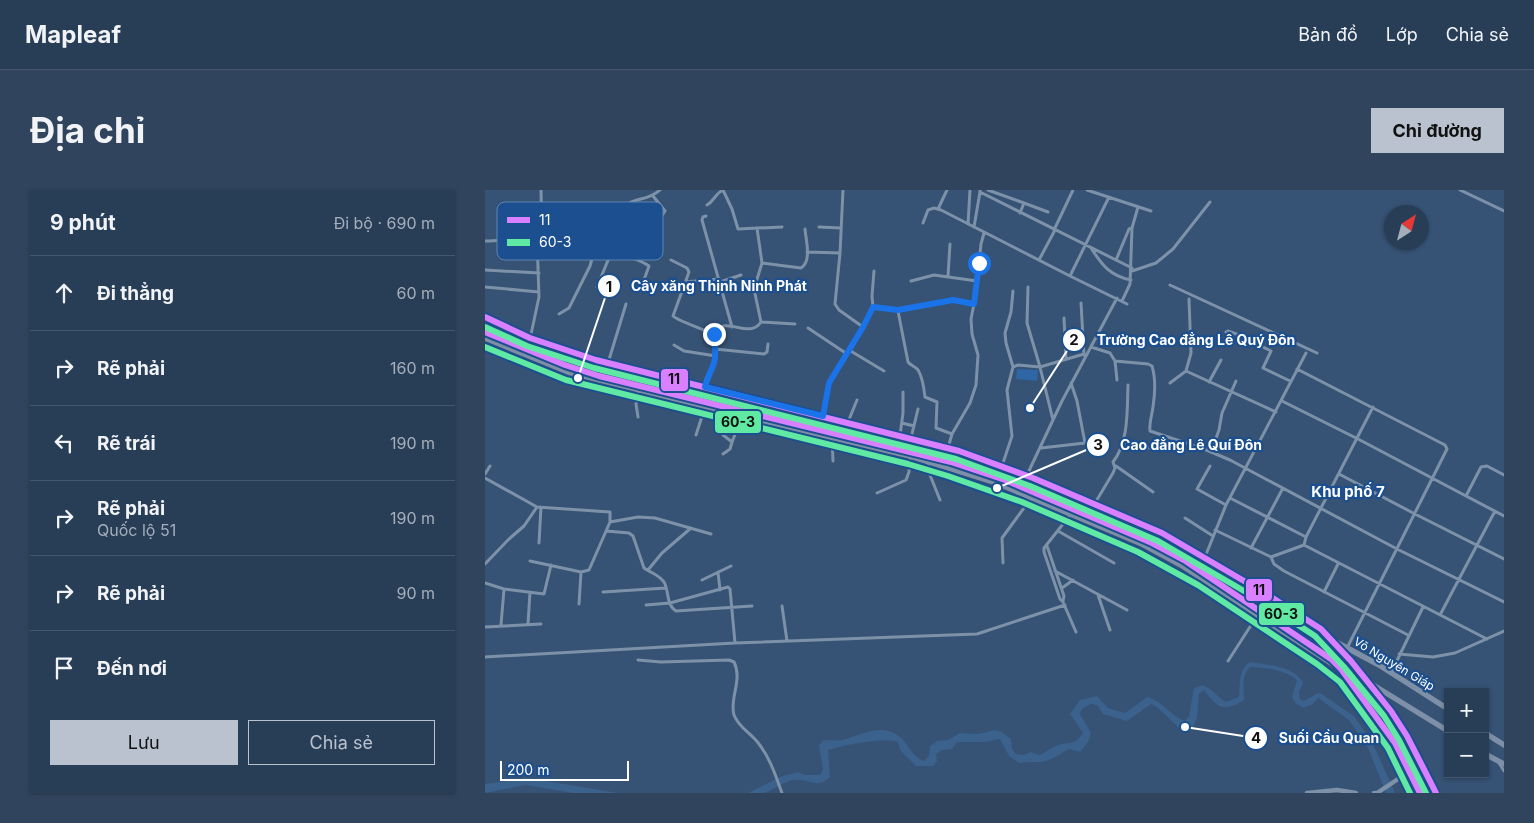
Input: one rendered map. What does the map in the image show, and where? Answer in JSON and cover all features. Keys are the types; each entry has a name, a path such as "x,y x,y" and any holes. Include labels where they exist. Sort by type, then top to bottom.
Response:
{"highway":[{"path":"485,323 607,365 945,452 1025,478 1158,538 1267,598 1329,638 1354,664 1391,711 1407,736 1436,793"},
{"path":"485,332 498,341 569,367 979,474 1152,543 1184,560 1331,659 1348,673 1395,743 1420,793"},
{"path":"1019,489 1025,478"},
{"name":"Võ Nguyên Giáp","path":"1329,638 1391,673 1444,706"},
{"path":"1348,673 1360,655"},
{"path":"1322,656 1331,659"},
{"path":"1348,673 1366,679 1444,728"},
{"path":"1489,736 1504,745"},
{"path":"1489,756 1501,762"}],"main road":[{"path":"485,318 530,340"},
{"path":"485,338 498,341 568,372 639,391 705,404 743,416 785,424"},
{"path":"798,413 823,416 948,448 1003,466 1025,478 1095,503 1162,533 1321,629 1329,638"},
{"path":"814,431 832,438 950,465"},
{"path":"1033,495 1071,514 1142,544 1173,561 1203,578 1348,673"}],"street":[{"path":"635,202 653,196 660,190"},
{"path":"707,205 713,202 716,194 723,190 732,209 737,229 783,227"},
{"path":"843,190 835,304 836,308 863,327"},
{"path":"938,209 947,190"},
{"path":"967,224 970,190"},
{"path":"988,190 1048,212"},
{"path":"1039,260 1073,190"},
{"path":"1087,190 1151,211"},
{"path":"1460,190 1504,210"},
{"path":"974,227 980,191 1020,213 1091,247 1132,270 1156,263 1173,249 1210,202"},
{"path":"653,196 658,202"},
{"path":"1070,276 1109,197"},
{"path":"1020,213 1024,203"},
{"path":"1122,301 1129,290 1131,280 1132,228 1138,207"},
{"path":"923,223 928,210 938,209 1127,304"},
{"path":"706,216 703,217 703,220 732,327"},
{"path":"819,227 841,228"},
{"path":"702,389 714,363 714,334 719,326 751,329 758,327 761,322 754,289 762,263 757,228"},
{"path":"1116,260 1129,229 1132,228"},
{"path":"762,263 801,268 807,263 805,229"},
{"path":"948,448 952,434 970,403 976,385 978,355 971,319 984,232"},
{"path":"948,276 950,244"},
{"path":"1091,247 1107,271 1120,278 1131,280"},
{"path":"807,252 840,253"},
{"path":"530,340 539,292 539,260"},
{"path":"559,314 569,308 592,260"},
{"path":"597,288 609,260"},
{"path":"636,260 649,266 640,291"},
{"path":"671,260 688,270 673,316 714,334"},
{"path":"485,270 539,273"},
{"path":"823,416 829,383 873,307 874,271"},
{"path":"685,282 720,281 741,275"},
{"path":"911,281 934,275 977,281"},
{"path":"1170,285 1317,353"},
{"path":"485,286 539,292"},
{"path":"1028,286 1027,323 1053,420"},
{"path":"1003,466 1012,436 1007,390 1013,367 1005,333 1011,312 1013,291"},
{"path":"1025,478 1071,383 1117,298"},
{"path":"1170,383 1186,371 1192,349 1189,299"},
{"path":"873,307 898,310 953,300 974,304"},
{"path":"1081,303 1085,356"},
{"path":"607,365 626,304"},
{"path":"898,310 908,362 919,373 924,386 925,397 937,402 936,428 952,434"},
{"path":"1064,318 1066,359"},
{"path":"761,322 795,324"},
{"path":"807,328 884,372"},
{"path":"1226,332 1239,335 1271,351 1263,368 1290,381"},
{"path":"715,349 765,354 768,344"},
{"path":"674,345 684,351 715,356"},
{"path":"1091,347 1110,353 1115,361 1117,380"},
{"path":"1205,558 1226,505 1306,353"},
{"path":"1013,367 1017,365 1040,367 1066,359 1085,356"},
{"path":"1209,382 1221,360"},
{"path":"1115,361 1152,366 1155,383 1150,431 1211,452 1397,549 1504,602"},
{"path":"1297,369 1445,445 1447,449 1347,648"},
{"path":"1186,371 1276,412"},
{"path":"1211,452 1219,430 1222,413 1236,381"},
{"path":"1040,448 1085,443 1077,400 1071,383"},
{"path":"1095,503 1113,473 1115,468 1113,465 1123,442 1128,386"},
{"path":"638,417 636,404 639,391"},
{"path":"900,435 903,392"},
{"path":"848,422 857,400"},
{"path":"1282,401 1358,438 1504,516"},
{"path":"696,435 705,404"},
{"path":"1304,545 1306,537 1373,407"},
{"path":"911,438 918,409"},
{"path":"729,412 723,435 732,442"},
{"path":"723,454 730,449 743,416"},
{"path":"902,423 914,426"},
{"path":"832,438 833,461"},
{"path":"1123,442 1158,450"},
{"path":"877,493 905,480 909,472 910,456"},
{"path":"928,461 930,475 940,500"},
{"path":"1113,465 1153,492"},
{"path":"485,474 490,466"},
{"path":"1210,466 1197,489 1226,505"},
{"path":"1466,496 1481,467 1487,466 1504,475"},
{"path":"1339,474 1504,559"},
{"path":"485,478 539,507 609,510 611,513 610,522 589,570 581,572 530,561"},
{"path":"1251,548 1283,488"},
{"path":"1003,563 1002,538 1033,495"},
{"path":"1230,498 1306,537"},
{"path":"539,507 539,543"},
{"path":"485,564 524,526 539,507"},
{"path":"1441,615 1495,511"},
{"path":"1071,514 1043,552 1060,599 1064,603 1076,632"},
{"path":"610,522 638,517 655,518 711,534"},
{"path":"1185,518 1213,536"},
{"path":"647,570 662,553 691,528"},
{"path":"1215,530 1271,557 1274,564 1284,571 1408,635"},
{"path":"606,531 629,533 633,536 644,568 653,571 665,584 670,603 676,611 752,606"},
{"path":"1057,531 1114,564"},
{"path":"1271,557 1304,545 1487,640"},
{"path":"1046,546 1062,588 1065,598 1064,603"},
{"path":"1324,592 1338,564"},
{"path":"485,583 505,589 544,594 551,565"},
{"path":"702,580 731,566"},
{"path":"1055,571 1127,610"},
{"path":"579,604 581,572"},
{"path":"718,572 719,590"},
{"path":"1062,588 1073,580"},
{"path":"603,592 666,588"},
{"path":"646,605 670,603 728,588 730,589 735,643"},
{"path":"501,626 505,589"},
{"path":"528,624 530,592"},
{"path":"1098,594 1110,630"},
{"path":"485,657 735,643 977,634 1064,603"},
{"path":"782,606 787,641"},
{"path":"1391,673 1423,607"},
{"path":"1227,661 1258,615"},
{"path":"485,626 541,624"},
{"path":"1399,654 1433,657 1455,653 1504,631"},
{"path":"638,660 661,662 729,660 734,662 737,668 737,677 733,712 743,729 753,736 761,746 782,793"},
{"path":"1501,762 1504,771"},
{"path":"1375,793 1410,771"},
{"path":"1307,793 1337,790 1356,793"}],"shaded area":[{"path":"1017,369 1038,370 1037,381 1016,379"},
{"path":"1250,662 1280,667 1294,673 1303,683 1299,693 1300,699 1304,701 1320,693 1354,716 1373,744 1395,793 1386,793 1368,748 1349,720 1318,698 1313,704 1304,708 1296,704 1292,697 1297,680 1292,676 1274,670 1250,667 1244,679 1244,700 1237,704 1221,707 1204,690 1199,694 1197,718 1192,729 1180,729 1157,707 1151,704 1127,721 1103,714 1097,705 1091,704 1082,709 1080,714 1091,733 1088,742 1080,752 1069,749 1047,760 1019,763 1009,756 1000,739 985,742 957,742 952,749 942,750 936,754 937,761 933,766 916,766 900,750 898,742 883,740 863,742 828,750 830,777 821,783 793,780 764,793 748,793 780,777 798,772 805,775 820,775 823,770 819,745 824,740 843,740 877,730 890,731 896,734 916,756 924,761 929,756 930,746 937,741 948,740 960,733 978,734 995,730 1002,732 1011,739 1012,749 1016,754 1023,755 1031,752 1040,755 1056,746 1074,742 1078,739 1083,733 1070,714 1080,700 1097,696 1108,708 1125,713 1147,697 1158,702 1175,716 1185,721 1189,716 1194,688 1203,685 1226,702 1239,697 1243,669"},
{"path":"528,778 618,793 573,793 526,785 485,793 485,784"}],"transit line":[{"name":"11","path":"485,317 530,338 596,360 959,451 1033,478 1162,533 1268,595 1321,629 1351,661 1391,711 1407,736 1436,793"},
{"name":"60-3","path":"485,327 527,346 594,368 956,459 1030,486 1158,541 1263,602 1315,636 1344,667 1384,716 1399,740 1426,793"},
{"name":"11","path":"485,332 565,365 599,376 951,462 1005,480 1152,543 1184,560 1331,659 1341,669 1395,743 1420,793"},
{"name":"60-3","path":"485,347 566,380 908,464 948,476 1022,502 1138,552 1198,585 1317,664 1340,682 1388,748 1410,793"}],"place":[{"name":"Cây xăng Thịnh Ninh Phát","path":"578,378"},
{"name":"Trường Cao đẳng Lê Quý Đôn","path":"1030,408"},
{"name":"Cao đẳng Lê Quí Đôn","path":"997,488"},
{"name":"Suối Cầu Quan","path":"1185,727"}],"district":[{"name":"Khu phố 7","path":"1348,492"}],"route":[{"path":"714,334 714,363 706,379 705,387 823,416 829,383 873,307 898,310 953,300 974,304 977,294 979,263"}]}
